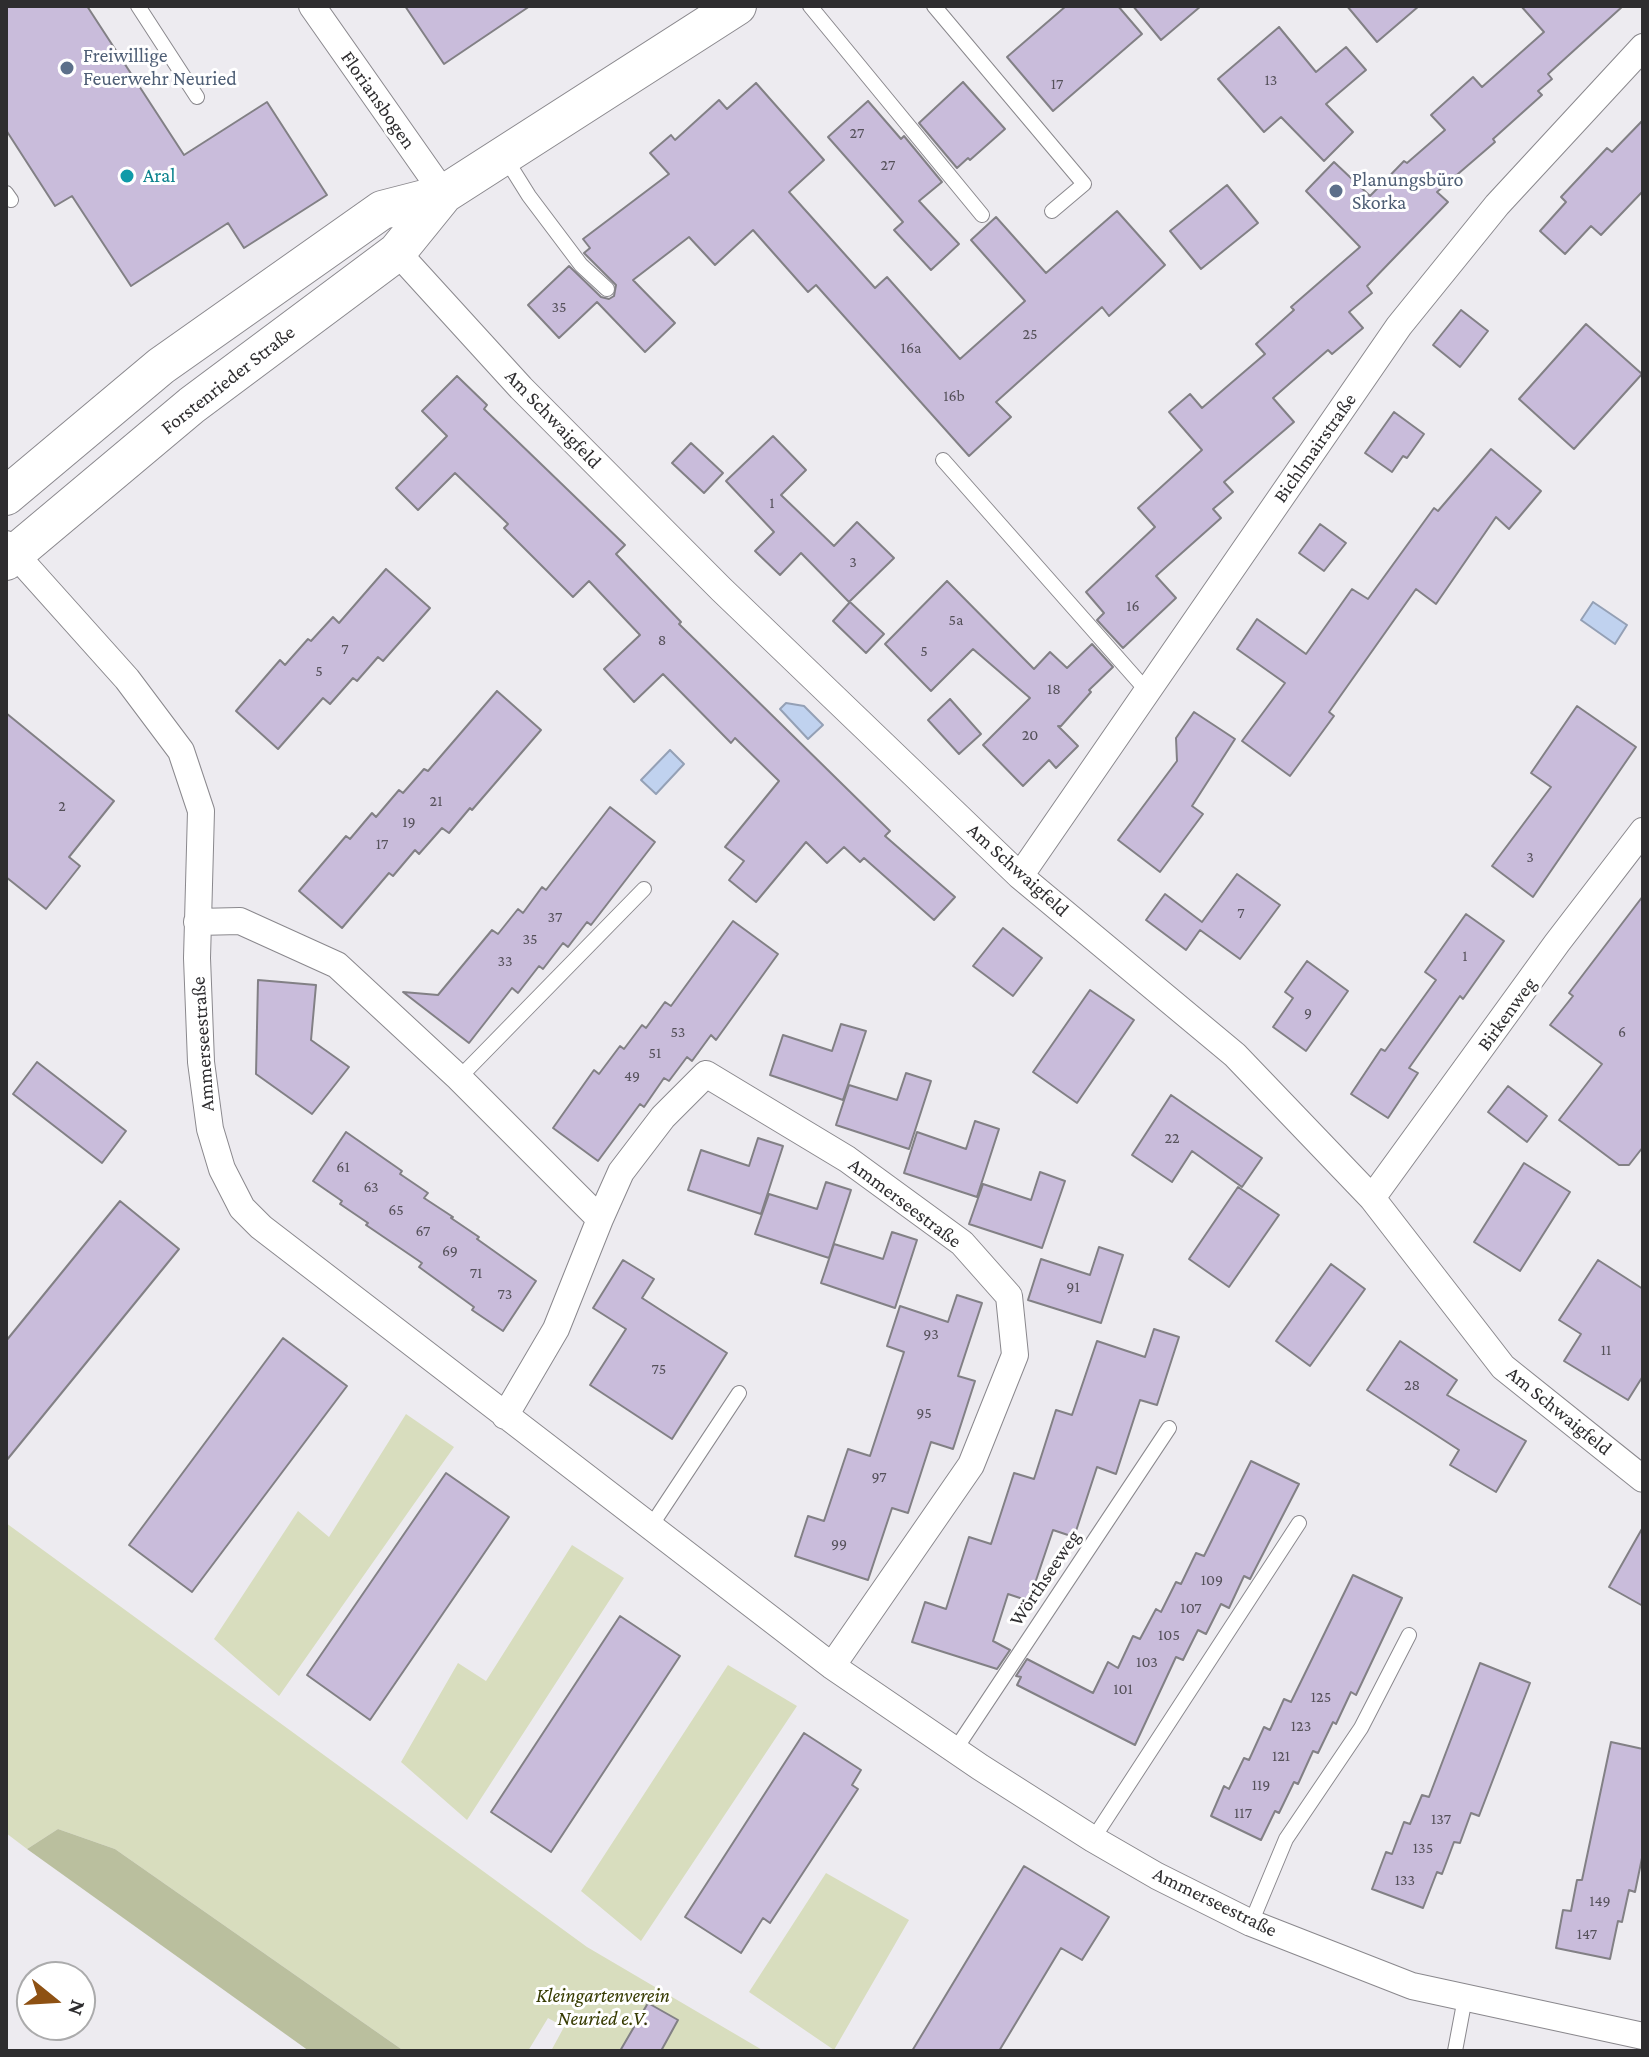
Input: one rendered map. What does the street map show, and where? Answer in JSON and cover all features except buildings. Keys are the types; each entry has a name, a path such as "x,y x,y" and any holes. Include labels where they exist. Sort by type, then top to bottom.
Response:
{"main road":[{"name":"Forstenrieder Straße","path":"6,496 161,366 382,210 444,194 737,6"},
{"name":"Forstenrieder Straße","path":"9,553 192,405 397,252 444,194"}],"street":[{"name":"Floriansbogen","path":"312,6 444,194"},
{"name":"Bichlmairstraße","path":"1020,876 1399,326 1497,205 1643,47"},
{"name":"Am Schwaigfeld","path":"397,252 521,388 699,566 1020,876 1235,1055 1372,1198 1503,1367 1643,1479"},
{"name":"Ammerseestraße","path":"9,553 127,679 181,751 201,811 197,922 201,1062 210,1129 222,1169 242,1208 261,1227 832,1666 1093,1839 1157,1876 1251,1923 1412,1986 1643,2036"},
{"name":"Birkenweg","path":"1372,1198 1557,943 1643,831"},
{"path":"197,922 240,921 337,965 459,1078 600,1219"},
{"name":"Ammerseestraße","path":"505,1416 556,1329 621,1172 663,1117 706,1074 847,1159 962,1243 1009,1296 1015,1355 971,1465 832,1666"}],"lane":[{"path":"138,6 197,97"},
{"path":"810,6 982,215"},
{"path":"934,6 1084,184 1052,211"},
{"path":"504,156 529,196 581,265 607,289"},
{"path":"943,460 1147,691"},
{"path":"459,1078 644,889"},
{"path":"651,1526 739,1393"},
{"name":"Wörthseeweg","path":"955,1750 1169,1428"},
{"path":"1093,1839 1299,1523"},
{"path":"1251,1923 1286,1839 1361,1728 1409,1635"},
{"path":"1455,2051 1465,1998"}],"green space":[{"path":"406,1414 454,1447 279,1696 214,1639 298,1511 329,1537"},
{"name":"Kleingartenverein Neuried e.V.","path":"6,1523 587,1947 764,2051 551,2051 564,2027 548,2018 528,2051 404,2051 115,1849 58,1829 27,1849 6,1833"},
{"path":"572,1545 624,1578 467,1820 401,1762 458,1663 486,1681"},
{"path":"728,1665 797,1706 641,1941 581,1891"},
{"path":"58,1829 115,1849 404,2051 309,2051 27,1849"},
{"path":"826,1873 909,1920 834,2050 749,1992"}],"water":[{"path":"1593,602 1627,625 1615,644 1581,620"},
{"path":"786,703 804,706 823,725 808,739 780,709"},
{"path":"670,750 684,764 656,794 641,780"}],"place":[{"name":"Freiwillige Feuerwehr Neuried","path":"67,68"},
{"name":"Aral","path":"127,176"},
{"name":"Planungsbüro Skorka","path":"1336,191"}]}
